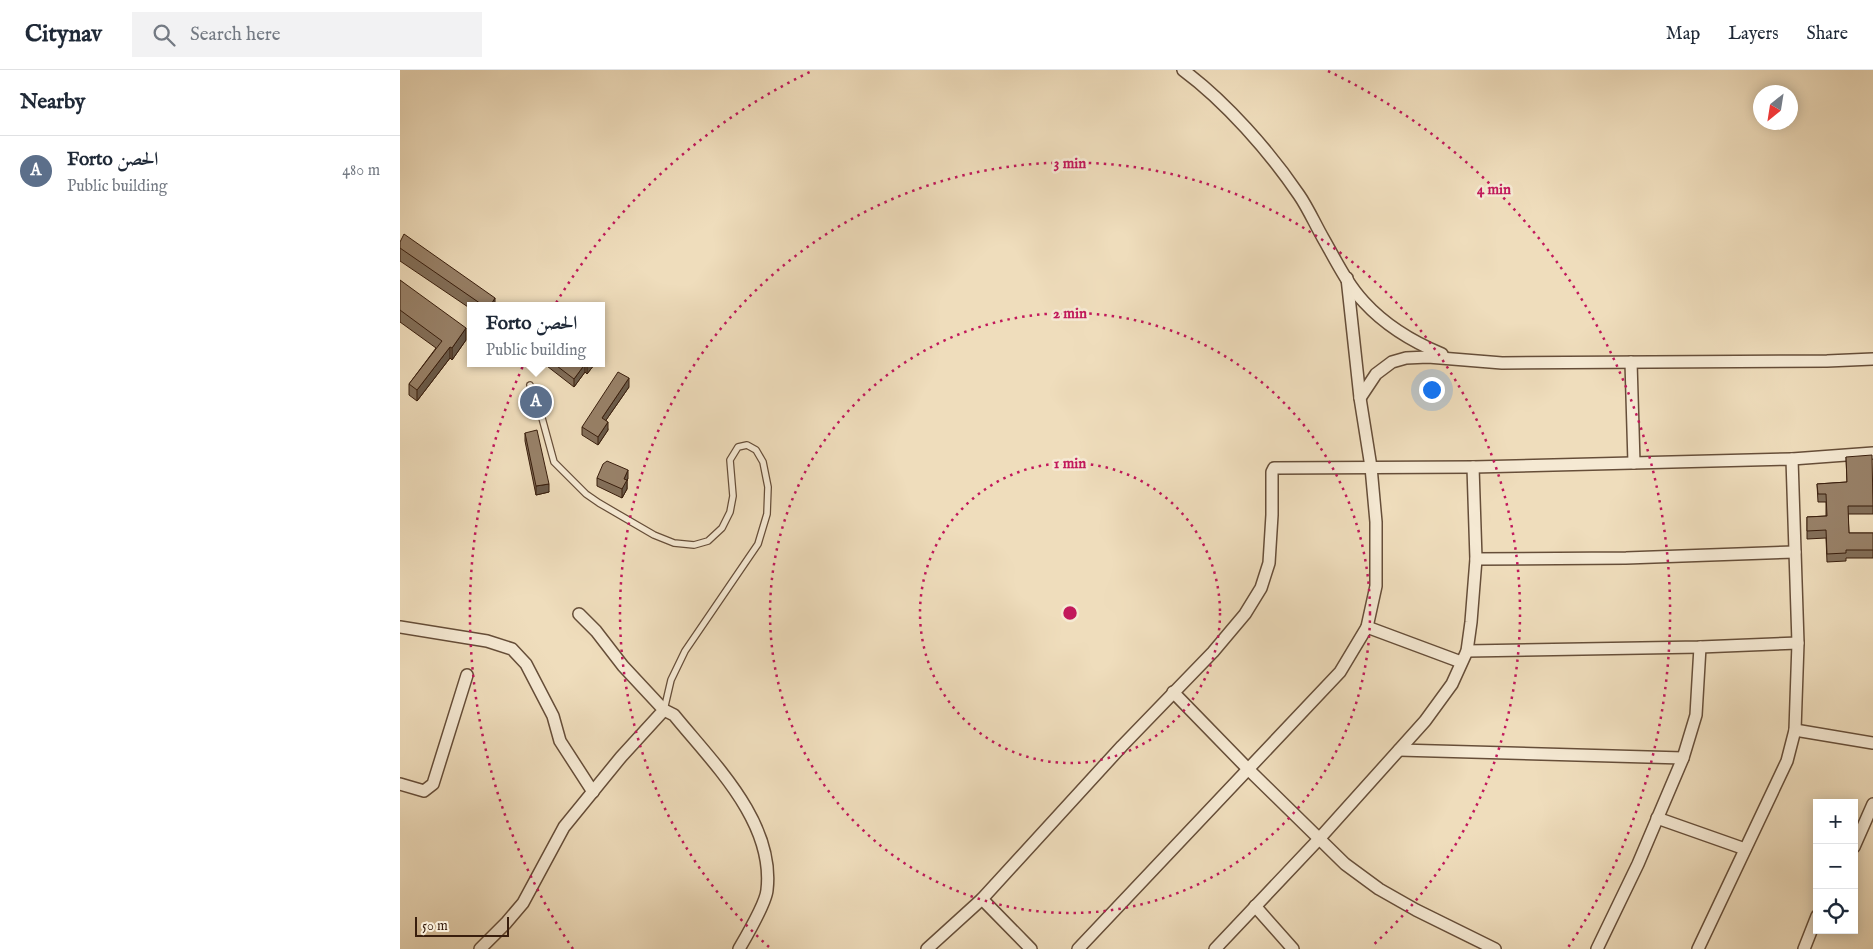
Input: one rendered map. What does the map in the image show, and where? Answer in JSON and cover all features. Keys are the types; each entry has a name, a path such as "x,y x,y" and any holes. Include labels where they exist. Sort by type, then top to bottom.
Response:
{"street":[{"path":"1183,70 1223,104 1276,164 1300,196 1347,278 1363,301 1384,322 1425,347 1454,359"},
{"path":"1078,949 1340,672 1367,627 1376,586 1376,522 1372,467 1360,398 1347,278"},
{"path":"1360,398 1376,374 1392,362 1406,358 1428,356 1502,363 1828,361 1873,359"},
{"path":"1631,362 1634,463"},
{"path":"927,949 982,899 1173,692 1213,652 1245,614 1261,588 1269,563 1272,472 1274,468 1473,467 1634,463 1792,459 1873,453"},
{"path":"1698,949 1787,761 1795,730 1798,643 1792,459"},
{"path":"1215,949 1319,839 1425,721 1452,684 1464,656 1471,622 1476,558 1473,467"},
{"path":"1476,558 1626,558 1795,552"},
{"path":"579,614 596,631 623,666 664,710 674,715 738,795 757,827 767,863 767,892 739,949"},
{"path":"400,627 486,642 512,649 526,664 553,716 560,741 593,792"},
{"path":"1367,627 1464,656 1798,643"},
{"path":"1597,949 1638,864 1683,758 1696,715 1700,647"},
{"path":"400,784 424,791 433,784 468,675"},
{"path":"1173,692 1345,864 1379,889 1416,910 1495,949"},
{"path":"480,949 523,903 564,828 621,757 664,710"},
{"path":"1795,730 1873,742"},
{"path":"1399,750 1683,758"},
{"path":"1855,844 1873,804"},
{"path":"1657,818 1745,849"},
{"path":"982,899 1032,949"},
{"path":"1256,906 1293,949"},
{"path":"1804,949 1813,926"}],"lane":[{"path":"530,385 542,418 554,462 586,494 599,503 654,535 674,543 694,545 708,541 722,528 730,512 733,496 730,460 738,447 747,445 756,450 763,462 768,487 767,514 758,544 685,651 671,680 664,710"}],"building":[{"path":"404,234 495,298 492,302 478,302 400,248 400,242"},
{"path":"400,280 466,328 417,390 409,384 442,341 400,310"},
{"path":"558,367 583,367 574,379"},
{"path":"618,372 629,378 602,418 608,422 598,437 582,427"},
{"path":"537,430 549,484 536,486 525,433"},
{"path":"1872,455 1873,506 1848,506 1849,533 1873,533 1873,550 1846,550 1846,553 1827,554 1826,530 1807,531 1807,517 1827,516 1826,494 1818,494 1817,484 1847,482 1846,457"},
{"path":"607,461 628,470 624,479 627,480 622,489 597,478 603,464"}],"place":[{"name":"Forto الحصن","path":"536,402"}]}
